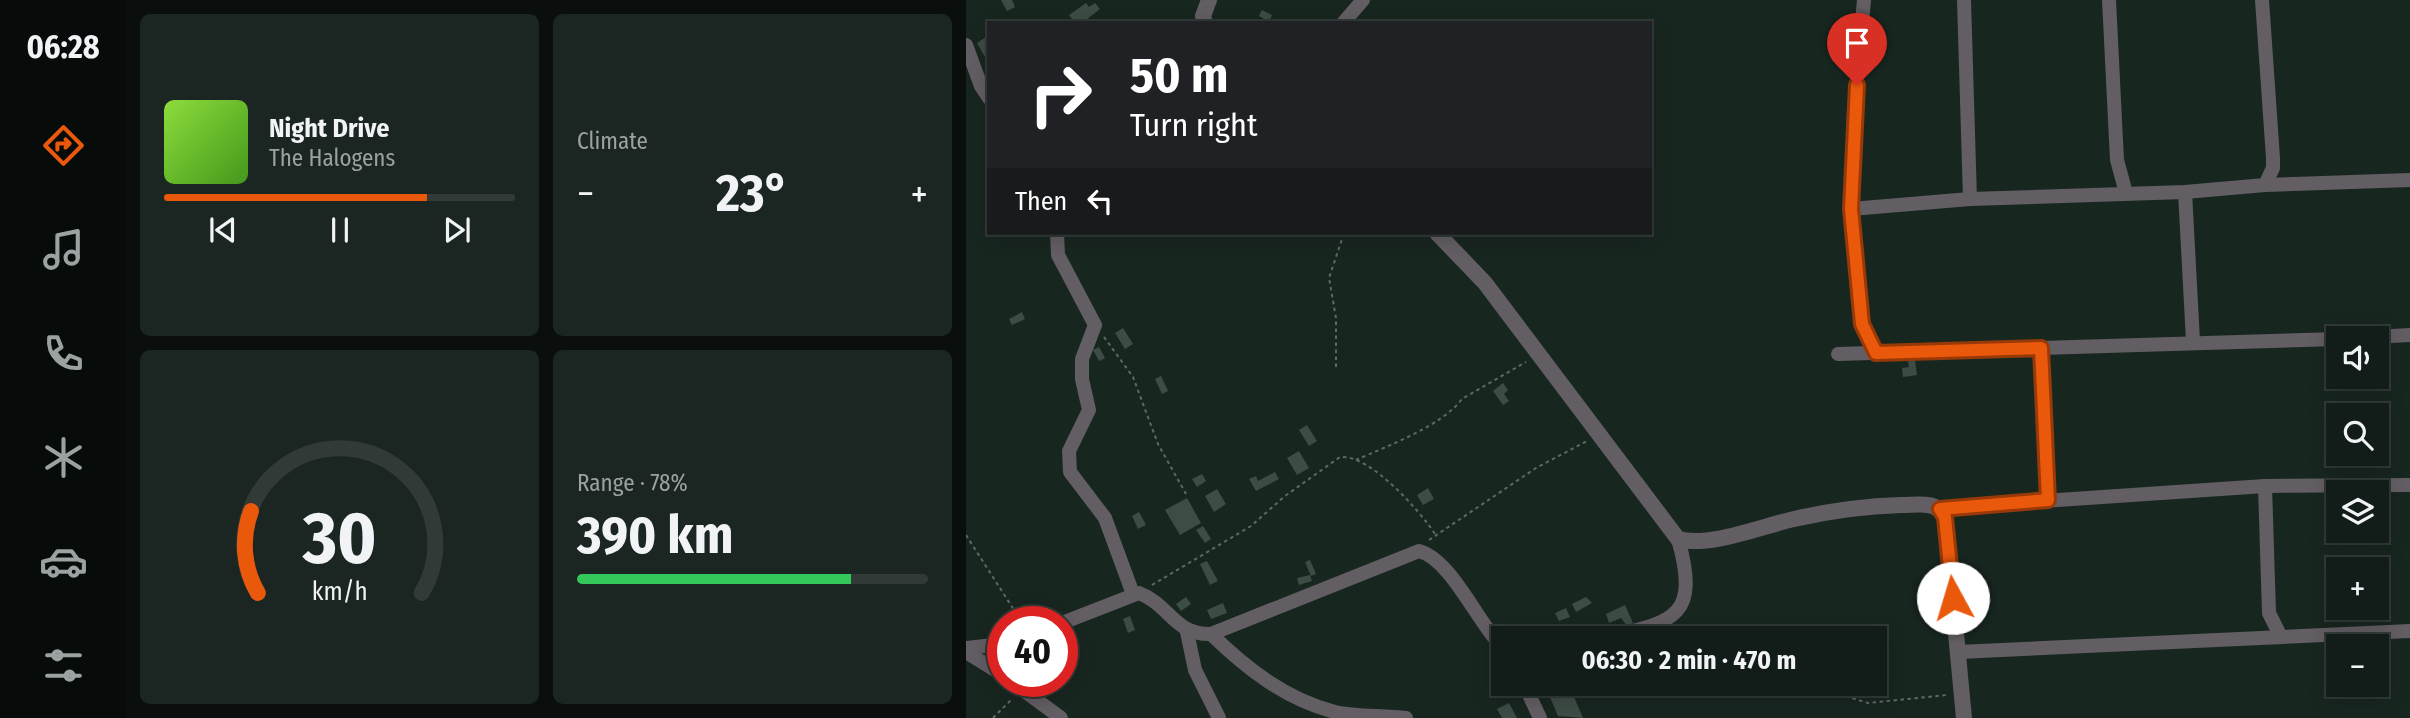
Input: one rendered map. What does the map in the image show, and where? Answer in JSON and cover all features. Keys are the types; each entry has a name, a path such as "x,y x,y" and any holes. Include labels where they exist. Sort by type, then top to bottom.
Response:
{"street":[{"path":"1204,21 1203,16 1209,0"},
{"path":"1345,21 1363,0"},
{"path":"1864,0 1854,112 1851,209 1862,324 1876,353"},
{"path":"1964,0 1970,198"},
{"path":"2109,0 2117,160 2126,192"},
{"path":"2262,0 2273,158 2273,168 2264,186"},
{"path":"966,45 987,95"},
{"path":"1851,209 1970,198 2185,192 2410,180"},
{"path":"2185,192 2193,341"},
{"path":"1057,235 1058,255 1095,325 1082,359 1088,411 1069,451 1070,472 1105,518 1136,594"},
{"path":"1439,235 1485,283 1678,539 1688,582 1685,597 1678,611 1666,621 1648,626"},
{"path":"2389,336 2410,335"},
{"path":"1838,354 2193,341 2326,339"},
{"path":"2041,348 2048,500"},
{"path":"1678,539 1706,540 1793,519 1876,506 1931,505 1940,509 2265,486 2410,485"},
{"path":"2265,486 2269,613 2281,637"},
{"path":"1940,509 1945,517 1964,718"},
{"path":"1187,632 1211,634 1419,551 1429,555 1455,583 1491,632"},
{"path":"1078,617 1136,594 1157,602 1187,632 1195,670 1219,718"},
{"path":"1959,652 2410,631"},
{"path":"1211,634 1245,667 1296,696 1338,712 1406,718"},
{"path":"966,650 987,647"},
{"path":"966,650 987,664"},
{"path":"1530,696 1540,718"},
{"path":"1033,697 1061,718"}],"path":[{"path":"1336,367 1336,318 1329,278 1343,235"},
{"path":"1095,325 1133,377 1158,444 1186,494"},
{"path":"1356,460 1427,426 1455,409 1461,399 1539,355"},
{"path":"1419,551 1435,534 1547,461 1600,435"},
{"path":"1136,594 1251,526 1275,504 1333,461 1349,456 1377,473 1414,506 1435,534"},
{"path":"966,535 1011,606"},
{"path":"1845,696 1868,703 1962,693"},
{"path":"993,718 1012,697"}],"building":[{"path":"1001,0 1012,0 1015,7 1007,11"},
{"path":"1086,3 1089,7 1095,3 1100,9 1085,21 1074,21 1069,15"},
{"path":"1262,10 1272,15 1269,21 1259,16"},
{"path":"987,36 986,59 977,43"},
{"path":"1022,312 1025,319 1012,325 1009,319"},
{"path":"1123,328 1133,344 1125,349 1115,333"},
{"path":"1099,347 1105,358 1099,361 1093,350"},
{"path":"1915,360 1917,375 1903,377 1902,368 1909,367 1908,361"},
{"path":"1161,376 1168,391 1162,394 1155,379"},
{"path":"1503,383 1508,390 1504,394 1509,401 1503,405 1493,391"},
{"path":"1307,425 1317,441 1309,446 1299,430"},
{"path":"1299,451 1309,468 1297,475 1287,458"},
{"path":"1275,472 1279,479 1256,491 1249,479 1256,476 1258,481"},
{"path":"1202,474 1206,481 1197,487 1192,479"},
{"path":"1428,488 1434,499 1423,505 1417,495"},
{"path":"1217,489 1226,504 1214,512 1205,496"},
{"path":"1187,498 1201,523 1180,535 1165,510"},
{"path":"1139,512 1146,525 1138,529 1132,516"},
{"path":"1203,526 1211,539 1205,543 1196,530"},
{"path":"1310,560 1316,574 1311,576 1305,562"},
{"path":"1207,561 1218,581 1210,585 1200,564"},
{"path":"1310,575 1312,581 1299,585 1297,578"},
{"path":"1186,597 1191,604 1181,611 1176,604"},
{"path":"1586,597 1592,603 1576,612 1572,604"},
{"path":"1223,603 1227,613 1211,619 1207,610"},
{"path":"1625,605 1633,623 1627,626 1621,618 1609,623 1606,614"},
{"path":"1566,608 1570,617 1559,621 1555,613"},
{"path":"1130,616 1135,630 1128,633 1123,619"},
{"path":"1550,696 1574,696 1583,718 1558,716"},
{"path":"1509,703 1517,718 1502,718 1497,709"}],"route":[{"path":"1857,85 1851,209 1862,324 1876,353 2041,348 2048,500 1940,509 1945,517 1953,598"}]}
